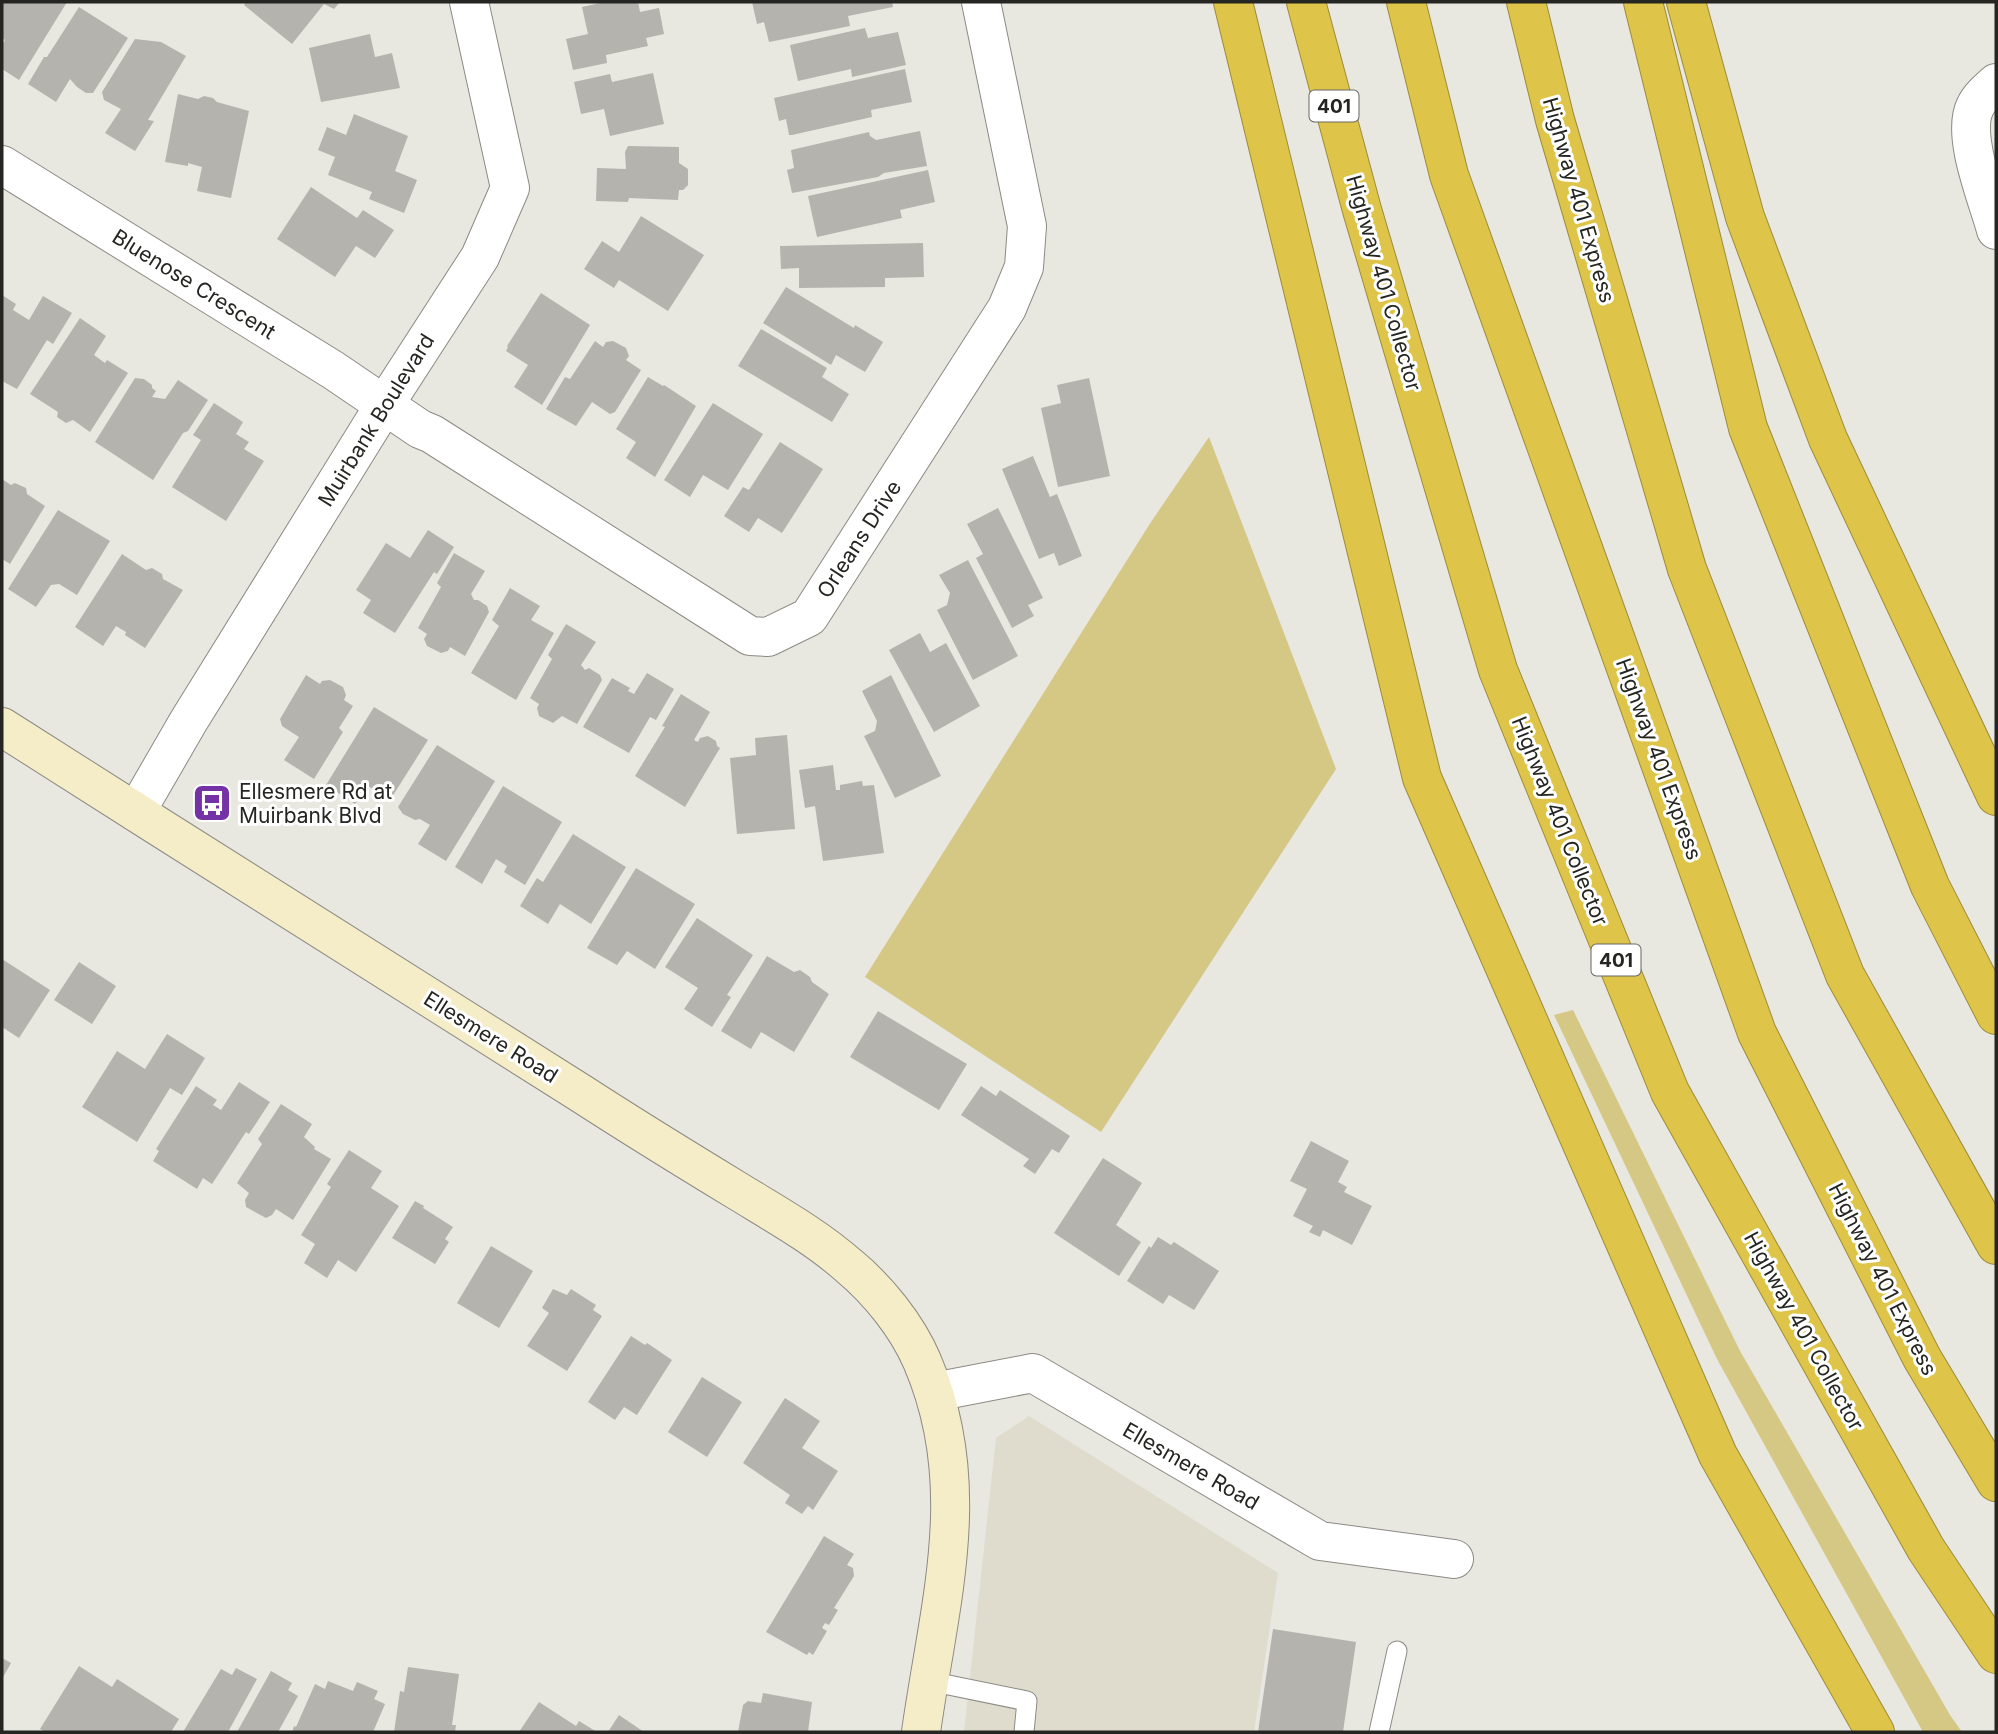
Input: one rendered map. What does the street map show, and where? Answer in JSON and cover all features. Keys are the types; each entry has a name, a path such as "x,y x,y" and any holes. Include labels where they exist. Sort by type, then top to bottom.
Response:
{"highway":[{"path":"1233,2 1422,778 1718,1455 1875,1732"},
{"name":"Highway 401 Collector","path":"1306,2 1362,210 1498,670 1670,1092 1926,1549 1996,1654"},
{"name":"Highway 401 Express","path":"1406,2 1449,175 1757,1032 1922,1358 1996,1482"},
{"name":"Highway 401 Express","path":"1526,2 1555,120 1687,569 1845,975 1996,1245"},
{"path":"1643,2 1748,428 1930,887 1996,1015"},
{"path":"1686,2 1745,217 1828,439 1996,796"}],"main road":[{"name":"Ellesmere Road","path":"2,727 651,1138 816,1239 851,1267 879,1296 920,1357 934,1392 951,1473 952,1514 947,1567 921,1732"}],"street":[{"name":"Muirbank Boulevard","path":"136,812 178,738 385,404 480,257 510,188 469,2"},
{"name":"Orleans Drive","path":"385,404 750,636 768,637 809,617 1007,308 1024,267 1027,226 981,2"},
{"path":"1996,83 1974,109 1971,128 1975,157 1996,230"},
{"name":"Bluenose Crescent","path":"2,165 385,404"},
{"name":"Ellesmere Road","path":"934,1392 1033,1373 1320,1541 1454,1559"}],"lane":[{"path":"1379,1732 1397,1651"},
{"path":"929,1681 1027,1701 1024,1732"}],"shaded area":[{"path":"1209,437 1336,769 1101,1132 865,977 1151,522"},
{"path":"1573,1010 1740,1351 1962,1732 1923,1732 1717,1359 1554,1015"},
{"path":"1029,1416 1278,1573 1254,1732 964,1732 996,1438"}],"building":[{"path":"2,2 67,2 19,80 2,69 2,45 5,40 2,38"},
{"path":"246,2 340,2 334,9 324,4 292,44 244,5"},
{"path":"605,2 638,2 640,12 659,8 664,34 646,38 648,46 606,55 607,63 573,70 566,39 588,34 582,7"},
{"path":"752,2 892,2 893,7 848,16 850,26 769,42 764,22 757,24"},
{"path":"79,7 128,38 93,93 86,93 70,79 56,102 28,84"},
{"path":"865,28 868,38 898,32 906,65 852,77 851,69 798,81 790,45"},
{"path":"370,34 375,57 392,53 400,88 321,102 309,48"},
{"path":"135,39 161,42 186,56 148,120 154,121 135,151 105,133 121,109 104,100 102,92"},
{"path":"905,69 912,102 871,110 872,117 792,135 789,135 786,119 779,121 774,98"},
{"path":"653,73 664,124 610,136 604,109 581,114 574,82 610,74 612,82"},
{"path":"178,94 198,99 204,96 213,98 217,102 249,111 231,198 197,191 202,167 165,162"},
{"path":"354,114 408,136 395,171 417,180 404,213 369,199 372,192 328,175 335,157 318,150 327,127 346,135"},
{"path":"920,131 927,166 792,193 787,170 794,168 791,150 869,132 876,140"},
{"path":"628,146 679,147 679,163 688,169 688,185 679,190 678,200 629,198 628,202 596,201 597,168 626,169 625,152"},
{"path":"928,170 935,202 900,210 902,218 817,237 808,196"},
{"path":"311,187 357,218 363,210 394,230 375,258 356,246 335,277 277,239"},
{"path":"641,216 704,255 668,311 619,280 614,288 584,269 602,241 619,252"},
{"path":"923,243 924,277 885,278 885,287 799,288 799,268 781,269 780,246"},
{"path":"786,287 854,328 855,325 883,342 865,372 836,355 831,365 763,323"},
{"path":"541,293 590,325 542,405 514,387 528,365 506,351"},
{"path":"2,295 16,304 13,310 29,320 43,296 72,313 53,344 47,340 17,389 2,381"},
{"path":"80,318 106,336 94,355 128,373 90,432 73,420 66,423 57,417 58,412 30,394"},
{"path":"761,329 827,368 822,377 849,394 832,422 738,366"},
{"path":"595,341 603,347 606,342 613,341 626,348 629,356 626,360 641,370 615,412 610,414 592,402 576,426 546,409 565,377 570,379"},
{"path":"648,377 696,406 655,477 626,458 636,442 616,429"},
{"path":"135,378 144,379 152,385 156,391 152,397 165,399 178,380 208,400 153,480 95,442"},
{"path":"1089,378 1110,476 1058,487 1041,408 1061,403 1057,385"},
{"path":"214,403 243,422 236,434 249,442 244,449 264,461 226,521 172,487 201,440 193,435"},
{"path":"713,403 763,434 728,490 703,475 690,497 664,480"},
{"path":"780,442 823,469 782,533 758,518 749,532 724,516 743,487 749,490"},
{"path":"1033,456 1050,497 1057,494 1082,556 1059,566 1054,553 1039,559 1002,469"},
{"path":"2,479 11,485 15,483 26,488 27,494 45,506 10,564 2,559"},
{"path":"998,508 1043,598 1028,605 1034,616 1012,628 976,558 983,554 967,524"},
{"path":"58,510 110,541 77,595 59,584 51,585 36,607 8,589"},
{"path":"428,530 454,547 437,574 434,572 395,633 363,613 371,600 356,590 386,543 410,558"},
{"path":"454,553 485,571 471,594 474,600 487,606 489,612 465,656 450,647 448,651 441,653 427,646 424,639 427,634 418,628 441,587 437,583"},
{"path":"122,554 146,570 152,568 162,574 163,579 183,590 145,648 116,626 103,646 75,627"},
{"path":"968,560 1018,656 973,680 937,610 947,605 950,593 939,575"},
{"path":"510,588 540,606 531,620 554,633 516,700 471,673 499,626 492,620"},
{"path":"566,624 596,642 581,665 585,670 589,668 600,675 602,680 577,724 562,716 553,723 539,716 539,704 530,698 552,659 548,655"},
{"path":"920,633 930,652 946,643 980,706 934,732 889,650"},
{"path":"647,673 674,689 656,720 650,717 629,753 583,727 612,678 630,688 628,691 634,694"},
{"path":"306,675 320,684 330,680 343,687 346,695 344,700 353,706 339,728 343,732 314,779 284,760 299,737 282,726 280,719"},
{"path":"891,675 941,776 895,798 864,736 875,731 877,721 862,691"},
{"path":"681,694 710,712 694,740 698,742 700,738 708,736 716,741 720,748 685,807 635,776 665,727 662,726"},
{"path":"374,707 428,740 392,797 382,796 367,785 355,804 326,785"},
{"path":"787,735 795,829 737,834 730,758 756,755 755,738"},
{"path":"437,745 495,781 446,861 418,844 430,825 403,814 398,807"},
{"path":"833,765 836,790 840,790 840,785 862,781 863,786 874,785 884,853 823,861 815,806 805,808 799,770"},
{"path":"503,786 562,822 525,885 504,872 507,866 496,859 482,884 455,867"},
{"path":"573,834 626,867 591,924 560,904 548,924 520,906 537,878 543,882"},
{"path":"636,868 695,904 655,969 627,951 617,965 587,948"},
{"path":"697,918 753,955 727,995 731,997 712,1027 684,1009 698,988 665,967"},
{"path":"767,956 794,972 800,970 829,994 794,1052 761,1032 751,1049 721,1031"},
{"path":"2,959 50,990 19,1038 2,1027"},
{"path":"79,962 116,986 92,1024 54,1000"},
{"path":"878,1011 967,1064 939,1110 850,1057"},
{"path":"167,1034 205,1058 182,1095 170,1088 137,1142 82,1107 117,1051 145,1069"},
{"path":"239,1082 270,1102 249,1134 246,1132 212,1184 203,1178 197,1189 153,1161 159,1151 156,1149 196,1086 217,1100 213,1105 221,1110"},
{"path":"981,1086 996,1096 1000,1090 1070,1136 1059,1153 1052,1149 1035,1174 1023,1166 1029,1159 961,1115"},
{"path":"281,1104 312,1124 304,1137 314,1149 331,1159 293,1220 276,1209 266,1218 246,1207 245,1200 249,1193 237,1183 262,1144 258,1139"},
{"path":"1311,1141 1349,1161 1338,1182 1347,1187 1344,1192 1372,1206 1352,1245 1323,1230 1320,1237 1309,1232 1313,1226 1293,1216 1307,1189 1290,1181"},
{"path":"349,1150 382,1171 371,1188 399,1206 356,1272 338,1260 327,1278 304,1263 315,1244 301,1235 331,1187 327,1184"},
{"path":"1103,1158 1142,1183 1116,1225 1141,1242 1119,1276 1054,1233"},
{"path":"415,1201 453,1227 445,1239 449,1242 435,1264 392,1238"},
{"path":"1158,1237 1171,1245 1174,1242 1219,1271 1194,1310 1169,1295 1163,1304 1127,1281 1149,1246 1151,1248"},
{"path":"491,1246 533,1271 499,1328 457,1303"},
{"path":"553,1289 567,1295 571,1289 596,1305 593,1310 602,1316 567,1371 527,1346 549,1313 542,1308"},
{"path":"631,1336 672,1360 637,1415 624,1407 615,1420 588,1402"},
{"path":"702,1377 742,1402 707,1457 668,1432"},
{"path":"785,1398 820,1421 802,1448 838,1471 813,1510 808,1506 802,1514 785,1503 790,1495 743,1463"},
{"path":"824,1536 854,1554 847,1565 853,1568 854,1576 834,1608 838,1610 829,1625 825,1623 822,1628 827,1631 813,1655 809,1652 807,1655 766,1632"},
{"path":"1273,1629 1356,1642 1343,1732 1258,1732"},
{"path":"2,1658 11,1663 2,1679"},
{"path":"79,1666 112,1687 117,1679 179,1719 171,1732 45,1732 40,1729"},
{"path":"408,1667 459,1674 452,1725 456,1725 455,1732 394,1732 400,1691 404,1692"},
{"path":"236,1668 257,1679 228,1732 183,1732 221,1669 232,1675"},
{"path":"271,1671 292,1683 288,1690 298,1696 278,1732 237,1732"},
{"path":"328,1681 353,1691 357,1682 378,1691 374,1699 385,1704 373,1732 292,1732 315,1684 325,1689"},
{"path":"763,1693 812,1702 808,1732 738,1732 743,1705 748,1701 761,1703"},
{"path":"539,1702 576,1726 579,1721 597,1732 519,1732"},
{"path":"619,1715 644,1732 608,1732"}],"place":[{"name":"Ellesmere Rd at Muirbank Blvd","path":"212,803"}]}
